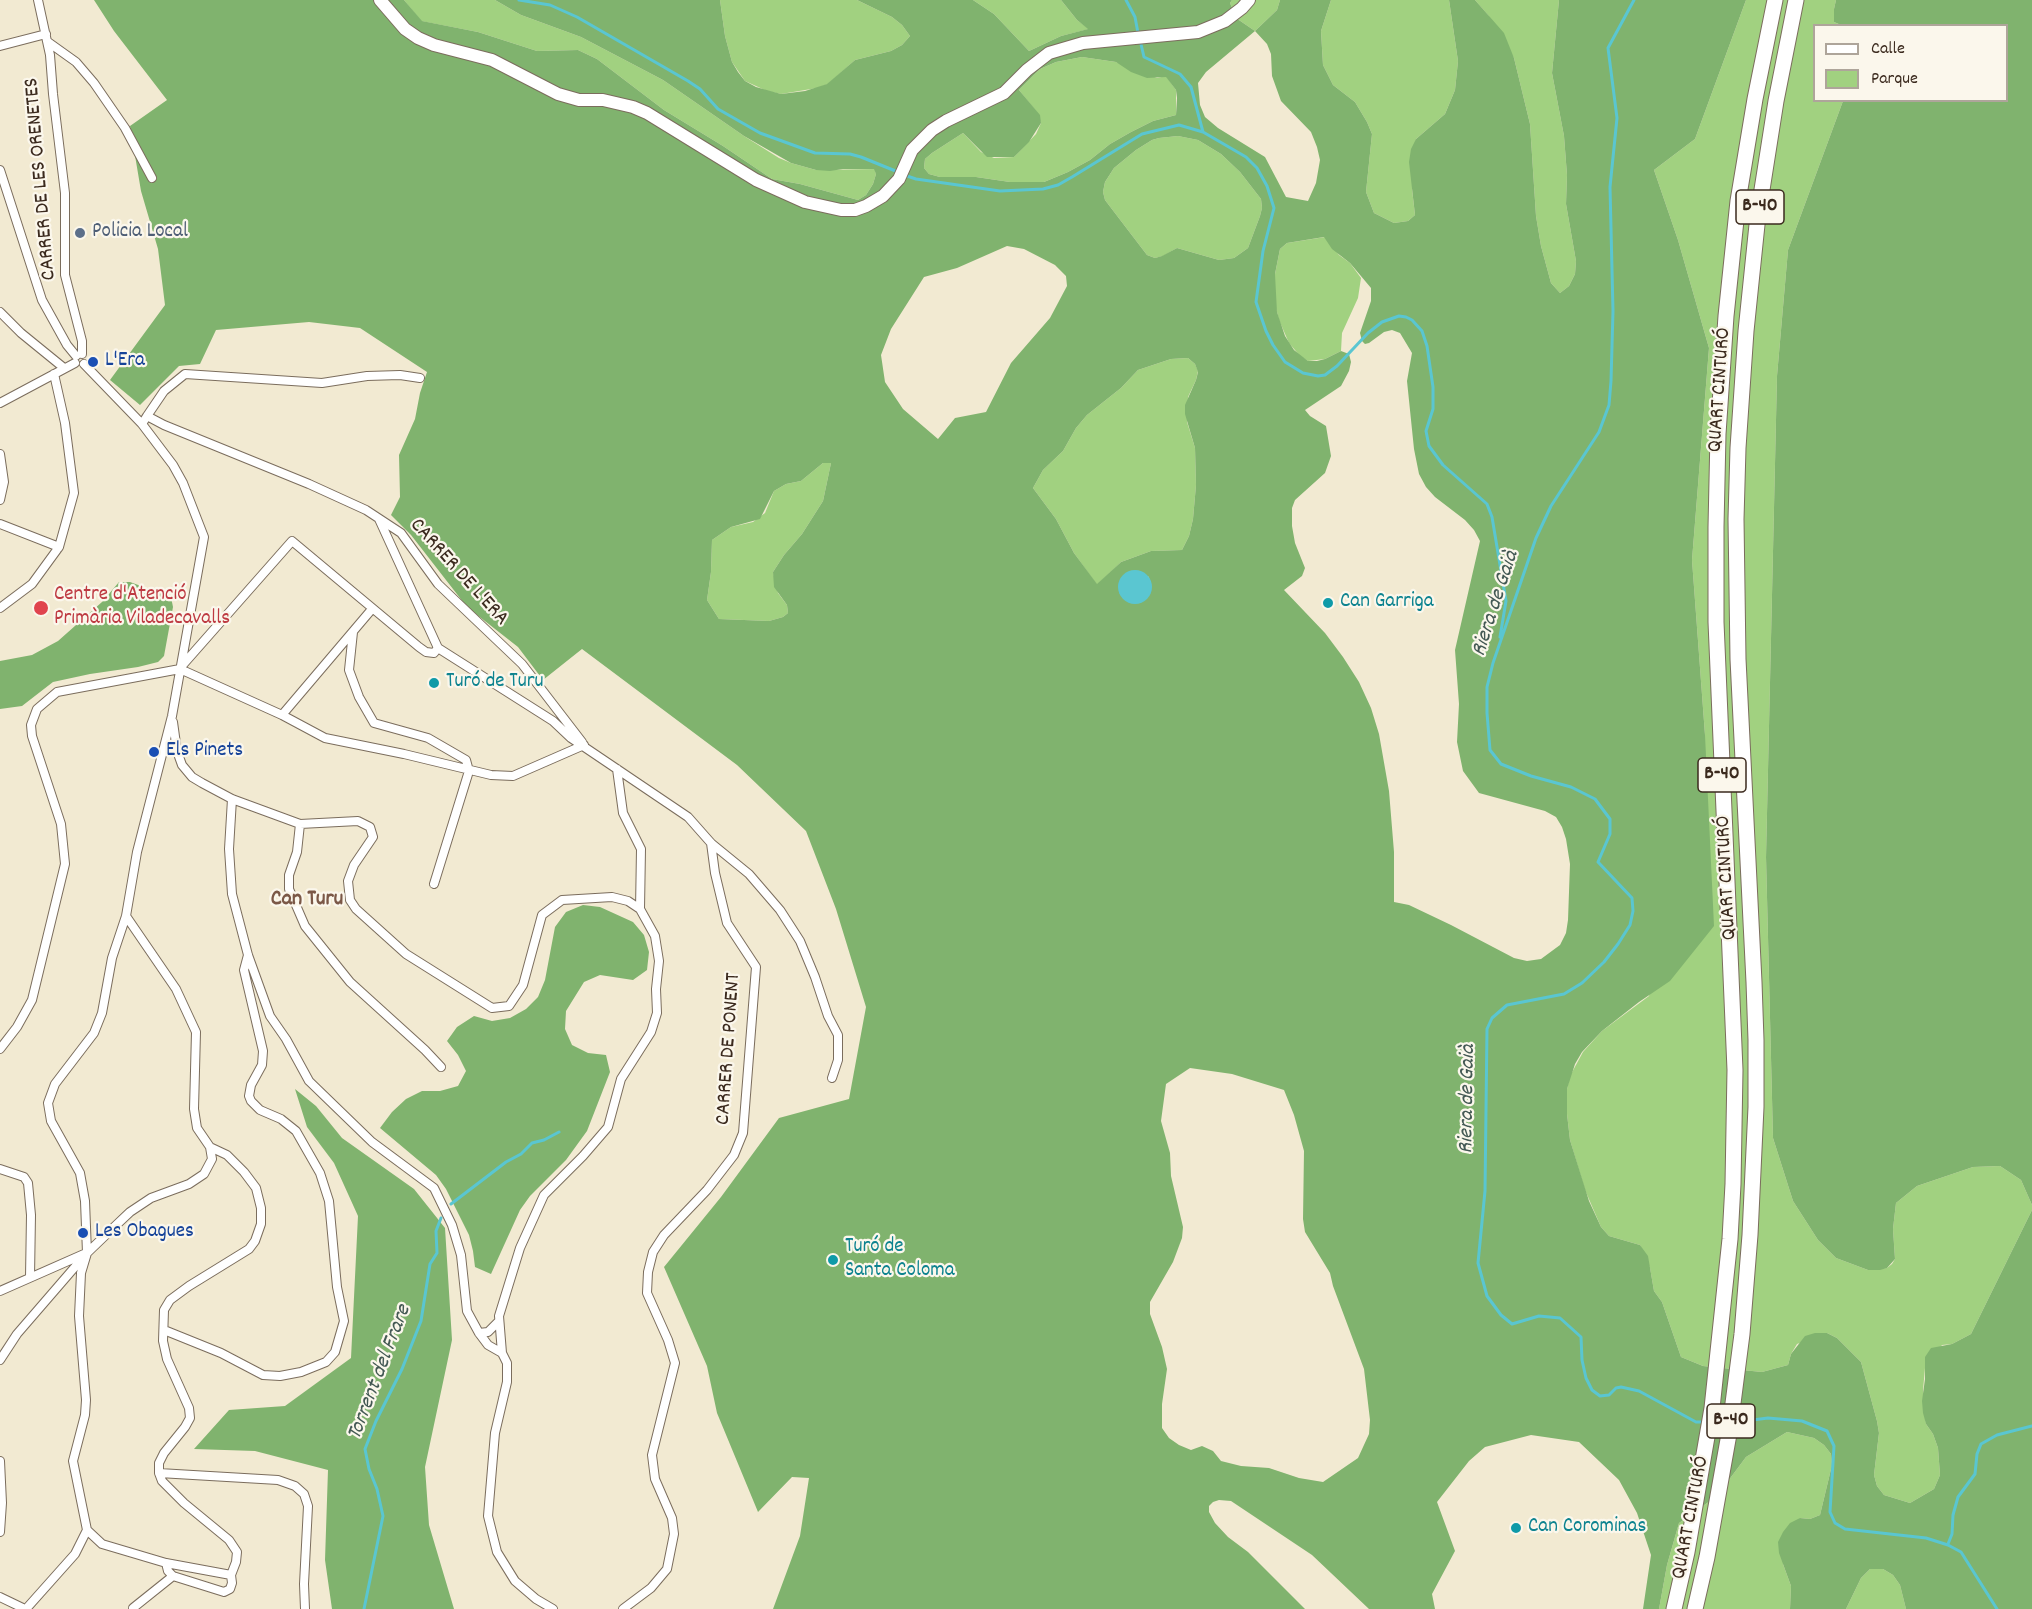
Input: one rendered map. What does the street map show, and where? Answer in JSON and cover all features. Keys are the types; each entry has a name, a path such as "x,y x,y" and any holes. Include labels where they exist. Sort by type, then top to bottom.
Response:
{"highway":[{"name":"QUART CINTURÓ","path":"1674,1609 1687,1552 1712,1408 1727,1283 1733,1184 1735,1070 1718,681 1716,527 1722,369 1738,201 1774,0"},
{"name":"QUART CINTURÓ","path":"1695,1609 1728,1443 1747,1285 1755,1130 1755,1028 1738,659 1737,519 1742,377 1751,274 1769,140 1796,0"}],"street":[{"name":"CARRER DE LES ORENETES","path":"39,0 47,38 65,193 66,275 82,341 79,359"},
{"path":"380,0 405,29 418,38 492,60 558,94 579,100 611,102 633,107 647,113 756,180 805,202 841,210 866,207 884,196 899,179 912,150 932,130 1004,93 1027,70 1050,53 1083,43 1185,34 1209,28 1225,21 1246,4"},
{"path":"0,46 47,38 76,62 94,83 125,128 152,178"},
{"path":"0,170 42,300 67,345 144,420 183,483 204,537 172,716 137,852 126,916 112,958 98,1025 54,1084 48,1103 51,1121 80,1173 85,1201 87,1253 81,1273 79,1294 80,1340 86,1400 85,1415 73,1461 87,1530 102,1544 166,1563 231,1575"},
{"path":"0,312 21,333 64,368"},
{"path":"0,403 79,359"},
{"path":"0,608 32,584 59,547 74,493 65,423 54,374"},
{"path":"144,420 164,391 185,375 322,383 367,376 400,375 420,378"},
{"name":"CARRER DE L'ERA","path":"144,420 164,425 309,484 366,510 401,533 438,584 522,664 584,745"},
{"path":"0,454 4,482 0,500"},
{"path":"379,519 438,648 553,721 571,738 688,817 711,843 749,874 780,910 800,942 828,1016 838,1035 838,1060 832,1078"},
{"path":"0,524 59,547"},
{"path":"180,669 292,541 426,652 434,653 438,648"},
{"path":"282,715 372,609"},
{"path":"352,632 349,670 359,698 374,723 428,738 466,760 469,771 434,884"},
{"path":"0,1049 17,1027 32,1000 65,864 61,825 32,736 31,725 38,710 57,692 180,669 282,715 325,738 491,775 513,776 584,745"},
{"path":"172,716 179,759 186,772 202,783 232,799 300,824 358,821 370,827 373,837 354,865 348,881 350,900 356,909 406,954 492,1008 508,1005 523,985 542,915 562,900 612,897 628,901 640,909 655,936 659,961 656,989 657,1013 651,1032 621,1079 608,1126 584,1155 544,1195 520,1248 499,1316 502,1353 507,1363 507,1382 495,1433 488,1516 497,1552 515,1581 536,1599 553,1609"},
{"path":"617,769 623,813 641,849 640,909"},
{"path":"232,799 229,849 232,894 248,955 270,1016 286,1039 309,1081 372,1142 434,1188 452,1225 461,1255 466,1311 478,1333 488,1345 502,1353"},
{"path":"300,824 297,852 289,875 288,889 305,926 350,982 441,1067"},
{"name":"CARRER DE PONENT","path":"623,1609 651,1588 667,1569 674,1534 672,1518 655,1479 652,1455 675,1363 647,1293 648,1272 653,1252 664,1235 707,1190 734,1155 743,1133 756,967 727,923 715,873 711,843"},
{"path":"0,1360 17,1334 87,1253 130,1212 151,1198 189,1184 204,1174 212,1159 210,1147 197,1128 194,1109 196,1032 176,989 126,916"},
{"path":"164,1330 221,1353 263,1375 280,1376 301,1372 326,1362 335,1352 344,1322 337,1287 329,1201 320,1173 296,1131 280,1119 260,1110 249,1096 251,1086 262,1065 263,1051 244,970 248,955"},
{"path":"166,1563 168,1571 173,1576 224,1592 230,1589 232,1583 231,1575 237,1552 230,1540 184,1503 162,1481 159,1473 159,1463 164,1453 190,1418 189,1408 166,1359 163,1341 164,1310 170,1300 189,1286 249,1249 255,1241 261,1224 261,1208 256,1188 227,1155 210,1147"},
{"path":"0,1169 24,1177 28,1183 31,1215 30,1277"},
{"path":"0,1291 87,1253"},
{"path":"478,1333 488,1332 500,1321"},
{"path":"0,1461 2,1503 0,1532"},
{"path":"159,1473 278,1480 295,1486 304,1494 308,1506 305,1609"},
{"path":"0,1597 26,1609 75,1554 87,1530"},
{"path":"133,1608 173,1576"}],"green space":[{"path":"94,0 404,0 422,21 478,32 537,51 578,50 597,59 664,110 772,179 858,200 866,195 873,184 876,174 874,169 816,170 791,163 744,136 663,80 581,37 521,15 495,0 720,0 725,36 732,62 738,72 745,81 756,87 781,94 805,91 827,84 855,60 891,51 902,45 910,36 892,17 857,0 973,0 994,14 1029,51 1061,36 1088,29 1077,20 1061,0 1232,0 1230,3 1236,18 1255,31 1277,10 1280,0 1331,0 1321,31 1323,65 1333,85 1355,102 1367,122 1372,134 1366,192 1374,213 1394,223 1408,221 1415,215 1409,162 1411,149 1416,139 1445,114 1455,90 1458,61 1449,0 1475,0 1504,33 1514,58 1530,124 1536,216 1541,246 1551,283 1560,293 1569,286 1575,274 1576,261 1566,204 1567,175 1564,136 1552,73 1559,0 1746,0 1695,139 1654,170 1678,240 1709,348 1692,560 1705,735 1714,926 1670,981 1602,1031 1582,1052 1575,1064 1567,1089 1570,1140 1589,1201 1601,1227 1609,1236 1640,1245 1648,1256 1654,1291 1662,1302 1681,1357 1703,1366 1762,1372 1788,1365 1791,1354 1805,1336 1827,1333 1837,1338 1861,1362 1877,1421 1879,1433 1874,1475 1877,1486 1884,1495 1910,1503 1934,1489 1940,1475 1938,1448 1923,1413 1925,1357 1931,1348 1952,1344 1971,1334 2032,1210 2032,1609 1906,1609 1900,1585 1893,1575 1883,1569 1870,1569 1861,1578 1846,1609 1790,1609 1791,1586 1779,1553 1778,1542 1790,1523 1800,1518 1810,1519 1820,1515 1832,1465 1831,1454 1824,1445 1814,1438 1787,1432 1746,1457 1717,1496 1679,1523 1667,1565 1659,1609 1643,1609 1651,1555 1637,1513 1619,1480 1579,1442 1531,1435 1485,1447 1469,1461 1437,1502 1455,1551 1432,1594 1435,1609 1369,1609 1312,1555 1231,1501 1219,1500 1209,1506 1209,1512 1215,1523 1228,1537 1248,1552 1305,1609 773,1609 800,1536 809,1478 792,1477 758,1512 717,1413 707,1366 664,1267 721,1197 779,1118 849,1099 866,1007 836,909 806,831 737,765 582,649 543,680 518,647 467,607 411,535 391,515 400,497 399,455 415,419 427,372 360,328 309,322 216,330 200,364 179,366 140,405 110,380 165,305 158,249 141,191 130,126 167,100 114,31","holes":["1255,31 1267,44 1271,54 1272,76 1281,101 1311,132 1317,147 1320,160 1316,183 1308,201 1286,197 1265,157 1218,128 1205,117 1200,105 1198,83 1206,72","1082,57 1116,62 1131,72 1147,78 1166,77 1176,90 1176,115 1153,121 1131,132 1110,144 1090,160 1044,182 1010,182 976,177 940,177 929,174 924,168 925,159 963,133 987,157 1014,157 1029,142 1041,123 1040,115 1019,90 1040,69 1056,62","1178,136 1198,140 1221,154 1240,172 1261,199 1262,208 1248,248 1234,258 1219,260 1177,248 1155,258 1147,255 1105,200 1103,192 1105,182 1114,168 1152,140","1324,237 1332,249 1350,263 1371,288 1371,301 1360,333 1362,341 1365,344 1369,343 1384,332 1392,330 1400,333 1412,353 1407,381 1419,474 1435,497 1465,520 1480,541 1455,650 1459,704 1457,742 1463,771 1479,793 1545,811 1556,817 1566,839 1570,864 1566,933 1560,945 1541,959 1527,961 1514,958 1409,905 1394,902 1394,852 1389,791 1379,734 1371,708 1359,682 1343,657 1325,633 1284,590 1302,576 1305,568 1295,543 1292,508 1295,500 1325,473 1331,456 1326,426 1305,410 1341,386 1351,362 1349,354 1341,351 1325,359 1308,361 1294,350 1285,336 1277,312 1275,274 1280,249 1287,243","1007,246 1024,249 1055,265 1066,276 1067,286 1050,318 1011,363 986,412 955,418 938,439 903,409 885,382 881,355 891,329 924,277 957,268","1188,358 1195,364 1198,372 1185,405 1185,414 1195,448 1196,485 1193,519 1189,536 1182,550 1151,551 1121,562 1097,584 1074,553 1056,519 1033,488 1043,470 1063,451 1076,428 1087,415 1121,388 1138,370 1171,359","823,463 831,463 823,501 802,534 773,572 774,587 787,605 788,613 769,621 719,619 707,600 712,540 731,527 760,519 774,491 786,484 801,481","1148,576 1151,583 1137,603 1129,602","1190,1068 1232,1074 1284,1090 1304,1151 1303,1219 1305,1232 1330,1273 1364,1369 1370,1420 1369,1434 1358,1458 1323,1482 1299,1478 1269,1468 1241,1466 1221,1461 1213,1451 1202,1446 1191,1450 1179,1445 1169,1438 1162,1428 1162,1404 1167,1369 1150,1314 1150,1302 1173,1262 1182,1238 1183,1227 1171,1176 1170,1153 1161,1121 1166,1084"]},
{"path":"404,0 495,0 521,15 581,37 663,80 779,158 816,170 875,169 873,184 866,195 858,200 772,179 664,110 597,59 578,50 537,51 478,32 421,21"},
{"path":"720,0 857,0 892,17 910,36 902,45 891,51 855,60 828,84 781,94 767,91 745,81 732,62 725,36"},
{"path":"973,0 1061,0 1077,20 1089,29 1061,36 1029,51 994,14"},
{"path":"1232,0 1280,0 1277,10 1255,31 1236,18 1230,3"},
{"path":"1331,0 1449,0 1458,61 1455,90 1445,114 1416,139 1412,189 1415,215 1408,221 1394,223 1374,213 1366,192 1372,134 1355,102 1333,85 1323,65 1321,31"},
{"path":"1475,0 1559,0 1552,73 1564,136 1567,175 1566,204 1576,261 1575,274 1569,286 1560,293 1551,283 1541,246 1536,216 1530,124 1514,58 1488,15"},
{"path":"1746,0 1836,0 1834,22 1839,24 1813,24 1813,102 1843,102 1788,250 1777,376 1766,857 1773,1138 1793,1201 1818,1240 1836,1258 1868,1270 1887,1268 1895,1259 1893,1229 1896,1203 1917,1186 1973,1167 2000,1166 2021,1180 2032,1205 2032,1210 1971,1334 1952,1344 1942,1345 1925,1368 1923,1390 1926,1424 1938,1448 1940,1475 1934,1489 1910,1503 1884,1495 1877,1486 1874,1475 1879,1433 1877,1421 1861,1362 1837,1338 1827,1333 1797,1344 1788,1365 1762,1372 1703,1366 1681,1357 1662,1302 1654,1291 1650,1268 1640,1245 1609,1236 1601,1227 1585,1190 1570,1140 1567,1089 1570,1076 1583,1052 1602,1031 1649,996 1705,735 1692,560 1709,348 1678,240 1654,170 1695,139"},
{"path":"1836,0 2032,0 2032,1205 2021,1180 2000,1166 1973,1167 1917,1186 1896,1203 1893,1229 1895,1259 1887,1268 1880,1270 1868,1270 1836,1258 1818,1240 1793,1201 1773,1138 1766,857 1777,376 1788,250 1843,102 2008,102 2008,24 1839,24 1834,22"},
{"path":"1082,57 1116,62 1157,78 1166,76 1176,90 1176,115 1153,121 1131,132 1110,144 1090,160 1044,182 940,177 929,174 924,168 925,159 963,133 981,152 994,158 1014,157 1036,134 1041,123 1036,111 1019,90 1040,69 1056,62"},
{"path":"1178,136 1198,140 1221,154 1240,172 1261,199 1260,216 1248,248 1234,258 1219,260 1177,248 1155,258 1147,255 1105,200 1103,192 1105,182 1114,168 1152,140"},
{"path":"1325,237 1361,278 1358,298 1342,333 1341,351 1325,359 1308,361 1300,356 1289,343 1279,320 1275,304 1275,274 1280,249 1287,243"},
{"path":"1188,358 1195,364 1198,371 1188,397 1187,422 1195,448 1196,485 1189,536 1182,550 1151,551 1121,562 1097,585 1074,553 1056,519 1033,488 1043,470 1063,451 1076,428 1087,415 1121,388 1138,370 1171,359"},
{"path":"823,463 831,463 823,501 802,534 773,572 778,593 787,605 788,613 769,621 719,619 707,600 712,540 731,527 753,522 765,513 774,491 786,484 801,481"},
{"path":"119,582 130,582 171,597 173,607 164,656 158,662 138,667 53,682 22,706 0,709 0,661 32,655 58,641 102,602"},
{"path":"583,905 600,907 633,922 644,935 649,952 647,970 633,980 600,975 584,982 566,1011 565,1029 572,1045 588,1053 606,1055 610,1072 587,1131 566,1160 530,1196 520,1210 491,1274 475,1267 469,1235 446,1189 436,1175 380,1128 406,1099 422,1091 440,1091 458,1086 466,1071 458,1055 447,1041 457,1027 474,1016 492,1021 510,1018 526,1009 538,997 545,980 555,927 566,912"},
{"path":"295,1089 316,1106 342,1138 414,1189 445,1228 452,1340 425,1467 429,1525 454,1609 332,1609 325,1560 328,1470 255,1451 194,1449 229,1410 285,1406 351,1358 358,1216 334,1163 307,1127"},
{"path":"1787,1432 1814,1438 1824,1445 1831,1454 1832,1465 1820,1515 1810,1519 1800,1518 1783,1564 1791,1586 1790,1609 1659,1609 1667,1565 1679,1523 1717,1496 1746,1457"},
{"path":"1870,1569 1883,1569 1893,1575 1900,1585 1906,1609 1846,1609 1861,1578"}],"water":[{"path":"1135,570 1147,575 1152,587 1147,599 1135,604 1123,599 1118,587 1123,575"}],"waterway":[{"path":"519,0 550,5 577,17 688,81 700,89 718,109 760,133 815,153 850,154 861,157 898,172"},
{"path":"1126,0 1135,17 1138,33"},
{"name":"Riera de Gaià","path":"1634,0 1608,48 1617,118 1610,187 1613,311 1609,405 1599,432 1551,506 1536,538 1487,687 1490,750 1501,764 1531,776 1571,787 1595,799 1610,819 1610,834 1598,862 1632,898 1633,911 1630,925 1618,944 1604,962 1582,983 1564,994 1507,1005 1492,1018 1487,1029 1485,1191 1478,1263 1487,1296 1501,1315 1512,1324 1539,1316 1560,1318 1581,1337 1586,1378 1592,1390 1600,1396 1609,1395 1616,1388 1621,1387 1639,1391 1696,1422 1703,1422"},
{"path":"1140,40 1144,57 1180,74 1191,87 1203,132"},
{"path":"904,175 916,179 1000,191 1043,189 1058,185 1142,134 1179,125 1203,132 1246,157 1257,168 1267,186 1274,208 1263,251 1256,302 1266,331 1285,362 1303,373 1325,375 1382,322 1399,316 1406,317 1422,331 1427,346 1433,387 1433,409 1426,431 1429,446 1443,465 1487,504 1492,517 1506,601 1500,637"},
{"name":"Torrent del Frare","path":"451,1204 506,1162 521,1154 532,1143 559,1132"},
{"name":"Torrent del Frare","path":"364,1609 383,1516 365,1449 402,1369 421,1321 430,1264 437,1253 436,1231 441,1218"},
{"name":"Riera de Gaià","path":"1737,1422 1768,1418 1802,1421 1827,1431 1834,1446 1830,1512 1835,1523 1845,1529 1926,1538 1948,1545 1961,1552 1997,1609"},
{"path":"1948,1544 1952,1534 1953,1515 1958,1497 1975,1474 1977,1454 1981,1444 1997,1435 2032,1426"}],"place":[{"name":"Policia Local","path":"80,233"},
{"name":"L'Era","path":"93,362"},
{"name":"Can Garriga","path":"1328,603"},
{"name":"Centre d'Atenció Primària Viladecavalls","path":"41,608"},
{"name":"Turó de Turu","path":"434,683"},
{"name":"Els Pinets","path":"154,752"},
{"name":"Les Obagues","path":"83,1233"},
{"name":"Turó de Santa Coloma","path":"833,1260"},
{"name":"Can Corominas","path":"1516,1528"}],"district":[{"name":"Can Turu","path":"307,901"}]}
